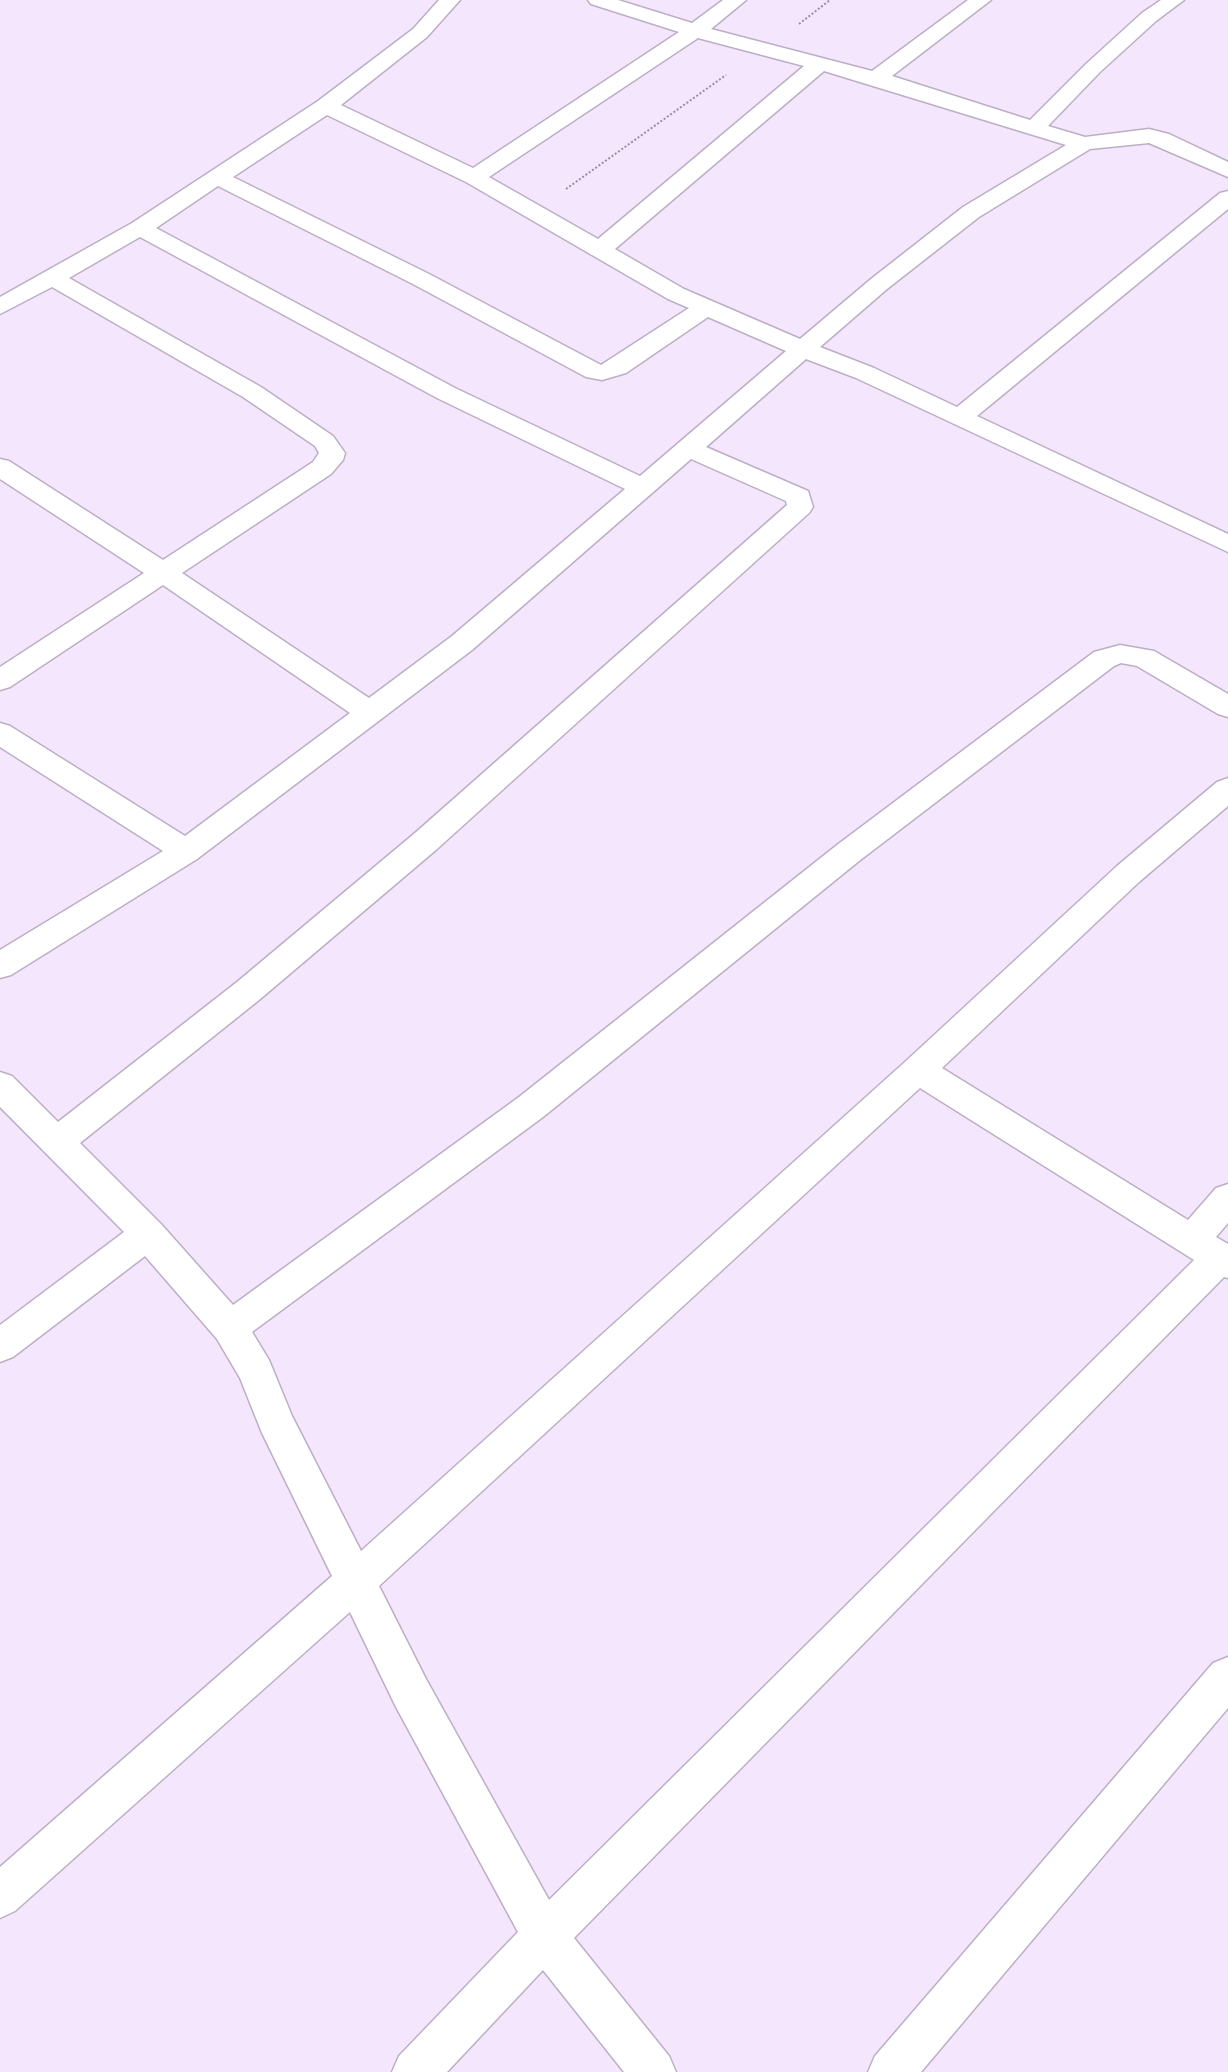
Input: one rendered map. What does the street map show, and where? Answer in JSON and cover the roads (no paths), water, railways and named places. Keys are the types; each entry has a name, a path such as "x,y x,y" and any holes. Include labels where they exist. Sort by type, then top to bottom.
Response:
{"street":[{"path":"0,307 140,228 326,106 420,33 450,0"},
{"path":"598,0 695,32 876,78 1084,144"},
{"path":"474,177 695,32 736,0"},
{"path":"876,78 981,0"},
{"path":"1034,128 1093,68 1149,17 1174,0"},
{"path":"600,249 819,64"},
{"path":"326,106 474,177 676,294 802,349 864,373 1228,544"},
{"path":"0,966 186,851 462,643 802,349 970,212 1084,144 1149,136 1228,170"},
{"path":"218,177 421,279 595,372 602,373 617,368 707,307"},
{"path":"960,417 1228,198"},
{"path":"140,228 446,393 642,487"},
{"path":"0,680 322,468 330,460 330,446 252,392 51,277"},
{"path":"56,1143 248,991 426,841 800,507 799,497 687,448"},
{"path":"0,468 164,573 371,713"},
{"path":"230,1328 531,1107 848,853 1104,659 1120,654 1144,658 1228,707"},
{"path":"0,732 186,851"},
{"path":"0,1896 355,1582 918,1070 1128,874 1228,789"},
{"path":"918,1070 1214,1253"},
{"path":"0,1085 148,1234 230,1328 256,1372 275,1421 411,1693 544,1936 653,2072"},
{"path":"415,2072 544,1936 1214,1253 1228,1198"},
{"path":"0,1346 148,1234"},
{"path":"891,2072 1228,1677"}]}
